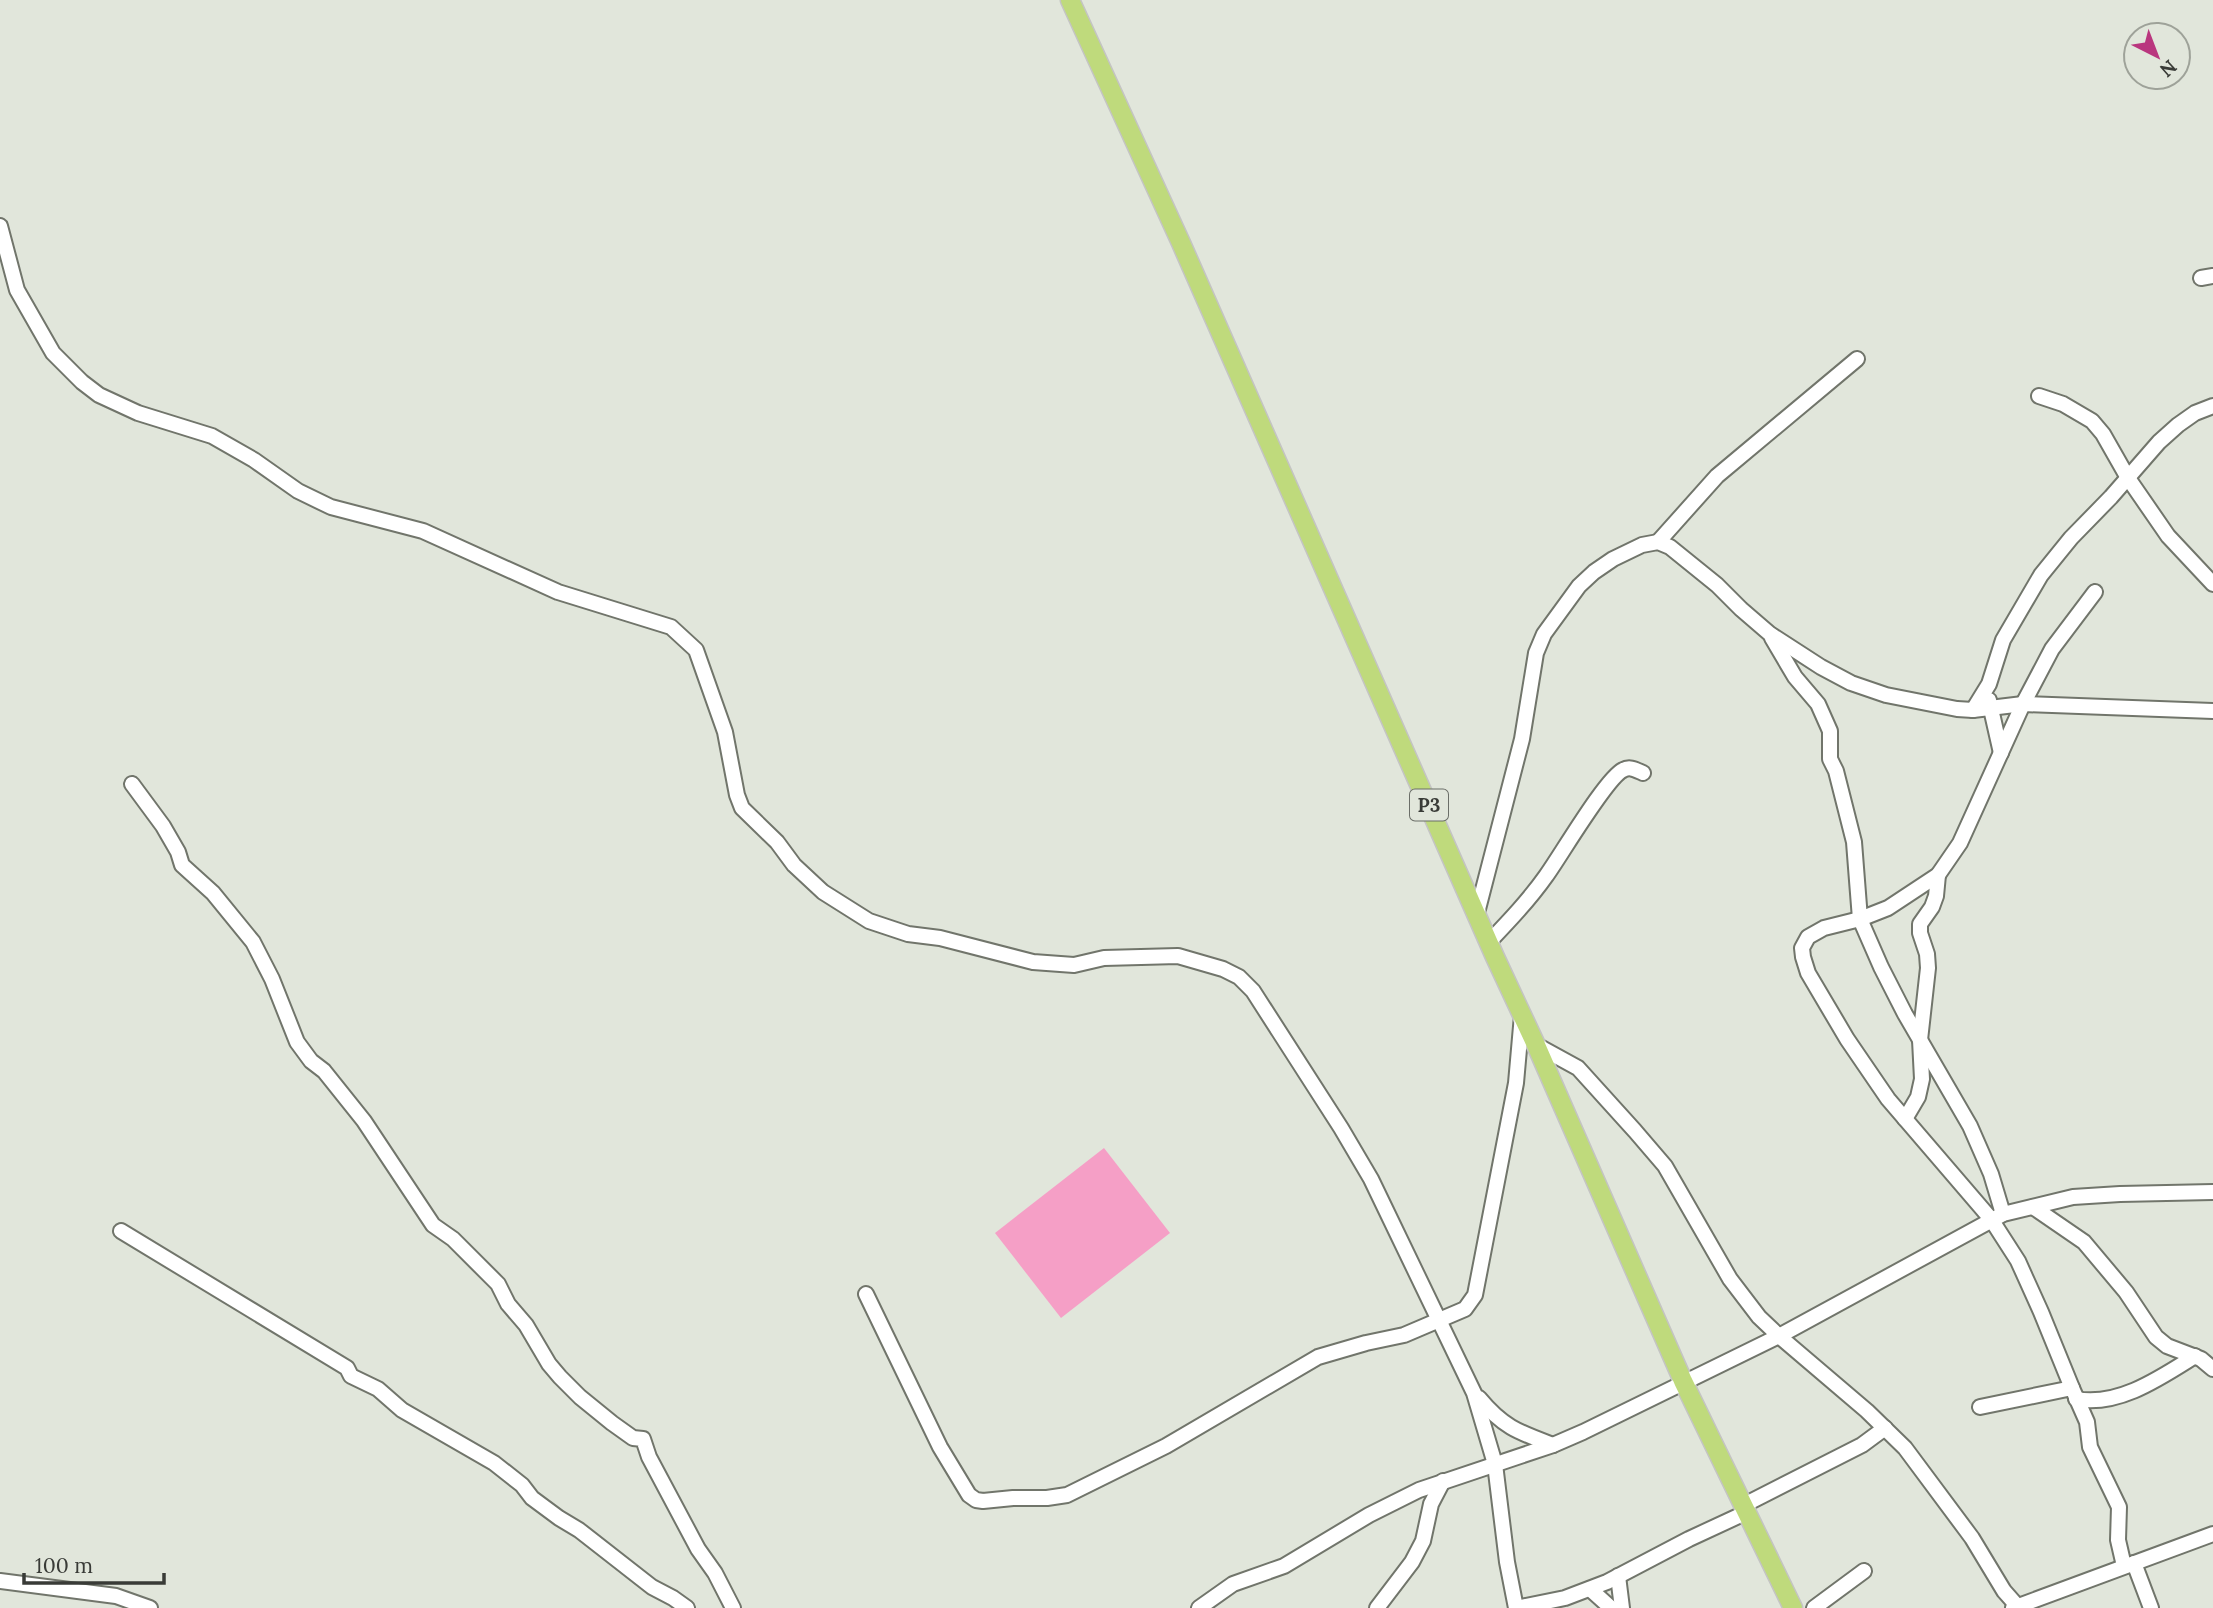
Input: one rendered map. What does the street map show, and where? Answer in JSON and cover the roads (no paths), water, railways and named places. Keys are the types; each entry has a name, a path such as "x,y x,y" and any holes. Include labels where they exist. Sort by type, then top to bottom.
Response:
{"main road":[{"name":"P3","path":"1070,0 1181,243 1683,1381 1793,1608"}],"street":[{"path":"0,226 17,290 53,353 99,395 138,413 212,436 254,460 298,491 331,507 423,531 558,592 671,627 696,650 725,732 742,808 777,842 794,865 823,892 869,922 1033,962 1074,965 1104,958 1178,956 1223,969 1239,977 1253,991 1371,1179 1474,1393 1495,1464 1507,1562 1517,1608 1565,1598 1618,1576 1856,1448 1885,1428"},
{"path":"1658,542 1717,476 1857,359"},
{"path":"2039,396 2063,404 2092,421 2168,536 2213,584"},
{"path":"1973,710 1989,684 2003,640 2041,575 2071,538 2159,442 2195,413 2213,406"},
{"path":"1477,913 1522,738 1536,653 1544,634 1578,586 1612,559 1642,545 1658,542 1670,547 1717,585 1770,634 1851,683 1886,695 1941,707 1973,710 2023,704 2213,711"},
{"path":"1997,1217 1888,1099 1847,1040 1808,973 1802,957 1803,944 1808,937 1824,928 1860,919 1888,908 1938,874 1960,843 2023,704 2052,649 2095,592"},
{"path":"1770,634 1795,677 1818,704 1830,731 1830,760 1836,771 1854,842 1860,919 1881,967 1970,1126 1991,1174 1997,1217 2087,1422 2090,1447 2119,1507 2118,1540 2151,1608"},
{"path":"1989,684 1990,708 2001,753"},
{"path":"1489,942 1515,916 1545,878 1617,774 1629,768 1643,774"},
{"path":"132,784 163,826 178,852 182,866 213,894 253,942 272,979 297,1042 311,1061 324,1070 364,1121 433,1225 453,1239 498,1284 508,1304 526,1325 560,1377 612,1423 633,1438 643,1439 649,1457 733,1608"},
{"path":"1905,1119 1918,1097 1922,1079 1920,1040 1928,968 1920,924 1936,896 1938,874"},
{"path":"866,1294 952,1469 969,1495 975,1500 983,1501 1067,1495 1166,1446 1318,1357 1404,1335 1465,1309 1475,1294 1516,1083 1522,1015"},
{"path":"1536,1045 1578,1068 1665,1166 1730,1279 1759,1317 1905,1448 1972,1538 2016,1607 2213,1534"},
{"path":"1199,1608 1233,1584 1284,1566 1370,1515 1419,1490 1553,1445 1779,1336 1997,1217 2073,1197 2213,1192"},
{"path":"2033,1207 2084,1242 2126,1292 2156,1337 2166,1346 2195,1356 2213,1368"},
{"path":"121,1231 347,1368 351,1376 378,1389 402,1410 494,1463 550,1512 579,1530 652,1587 688,1608"},
{"path":"1980,1407 2074,1394 2095,1402 2152,1382 2195,1356"},
{"path":"1474,1393 1495,1418 1520,1433 1553,1445"},
{"path":"1377,1608 1412,1562 1423,1541 1431,1504 1443,1481"},
{"path":"1815,1608 1864,1571"},
{"path":"1618,1576 1622,1608"},
{"path":"0,1581 116,1596 150,1608"},
{"path":"1590,1589 1611,1608"}]}
